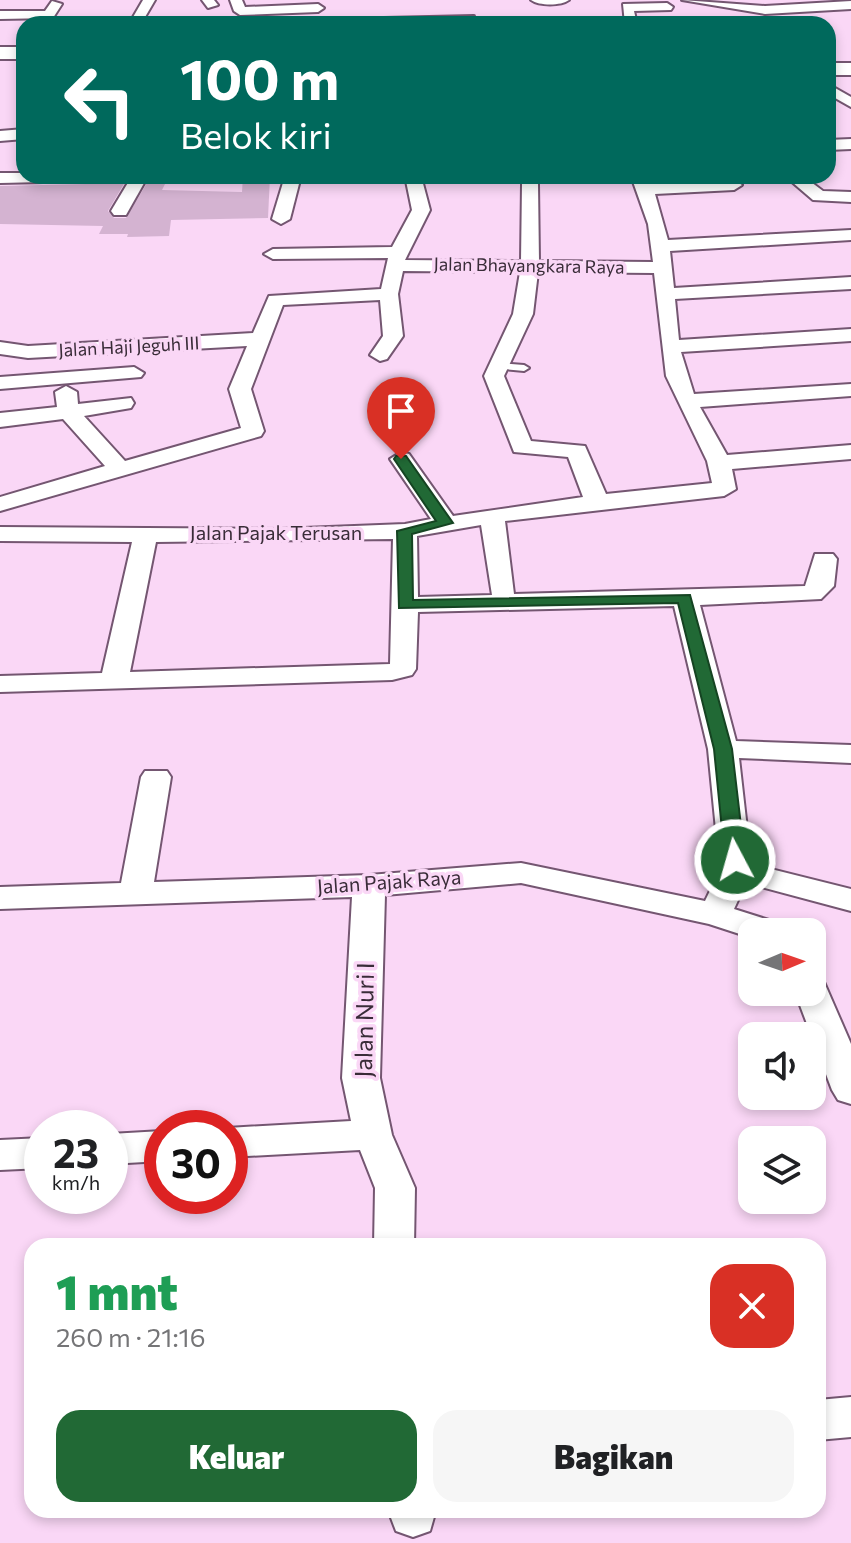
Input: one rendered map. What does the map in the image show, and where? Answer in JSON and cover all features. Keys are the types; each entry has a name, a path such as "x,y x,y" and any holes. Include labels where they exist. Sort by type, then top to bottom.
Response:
{"street":[{"path":"236,0 240,11 327,7"},
{"path":"537,0 563,0"},
{"path":"688,0 765,10 781,4 851,5"},
{"path":"0,15 49,15 56,4"},
{"path":"385,4 392,16"},
{"path":"629,16 627,7 667,7"},
{"path":"764,16 765,10"},
{"path":"836,83 851,103"},
{"path":"120,211 135,184"},
{"path":"281,219 291,184"},
{"path":"380,355 393,336 389,294 397,259 421,210 415,184"},
{"path":"530,184 530,266 523,314 494,376 522,447 579,453 597,502"},
{"path":"643,184 662,246 661,268 675,375 717,463 851,452"},
{"path":"703,184 734,185"},
{"path":"802,184 813,194 844,197 851,211"},
{"path":"662,246 851,235"},
{"name":"Jalan Bhayangkara Raya","path":"273,254 530,266 661,268"},
{"path":"665,294 851,283"},
{"path":"0,504 253,431 240,389 271,309 279,298 389,294"},
{"path":"671,347 851,335"},
{"name":"Jalan Haji Jeguh III","path":"0,348 28,352 259,339"},
{"path":"0,383 134,373"},
{"path":"64,378 68,412 119,468"},
{"path":"689,401 851,390"},
{"path":"0,420 123,403"},
{"path":"401,459 446,523"},
{"name":"Jalan Pajak Terusan","path":"0,534 278,536 405,531 535,509 717,492 725,485 717,463"},
{"path":"492,518 503,592"},
{"path":"0,684 392,672 402,669 405,661 405,531"},
{"path":"114,682 146,533"},
{"path":"405,605 812,594 821,586 824,559"},
{"path":"685,599 723,749 735,865 715,914"},
{"path":"723,749 851,754"},
{"path":"136,893 145,858 156,777"},
{"path":"735,865 851,900"},
{"name":"Jalan Pajak Raya","path":"0,898 369,886 521,873 738,922"},
{"name":"Jalan Nuri I","path":"369,886 361,1078 373,1135 395,1188 394,1238"},
{"path":"818,1006 851,1090"},
{"path":"248,1141 373,1135"},
{"path":"0,1155 24,1154"},
{"path":"826,1419 851,1417"}],"lane":[{"path":"497,366 524,368"}],"building":[{"path":"124,184 108,211 114,218 126,218 146,184 165,184 162,190 242,192 242,184 270,184 268,218 171,220 169,236 127,237 128,234 99,234 103,226 0,224 0,186"}],"route":[{"path":"401,459 446,523 405,531 405,605 685,599 723,749 735,860"}]}
